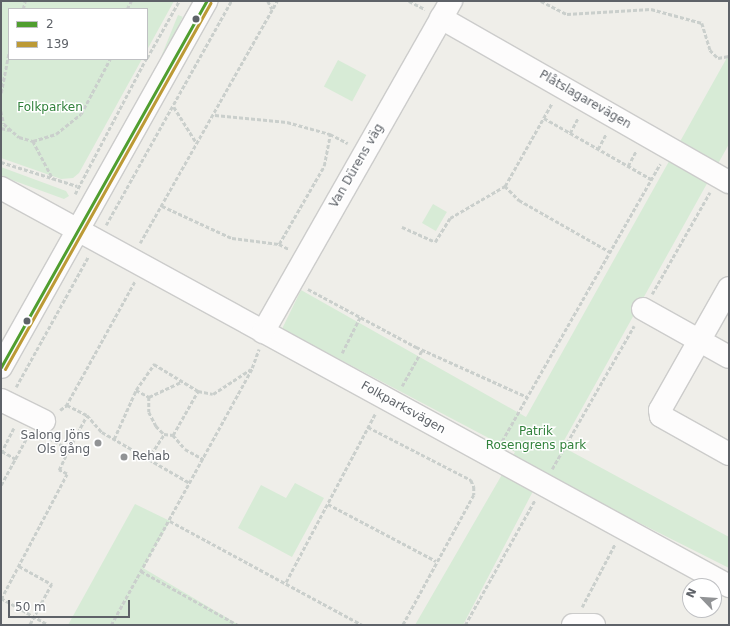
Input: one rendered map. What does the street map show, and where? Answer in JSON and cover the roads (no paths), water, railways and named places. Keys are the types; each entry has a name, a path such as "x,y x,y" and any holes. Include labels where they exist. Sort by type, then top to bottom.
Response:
{"street":[{"path":"1,367 206,1"},
{"name":"Plåtslagarevägen","path":"446,10 561,86 729,182"},
{"name":"Van Dürens väg","path":"264,332 305,257 446,10"},
{"name":"Folkparksvägen","path":"1,188 78,229 137,265 264,332 729,586"},
{"path":"729,288 660,410 661,416 729,454"},
{"path":"643,309 729,356"},
{"path":"4,401 36,422"}],"place":[{"name":"Salong Jöns Ols gång","path":"98,443"},
{"name":"Rehab","path":"124,457"}],"park label":[{"name":"Folkparken","path":"50,108"},
{"name":"Patrik Rosengrens park","path":"536,439"}]}
